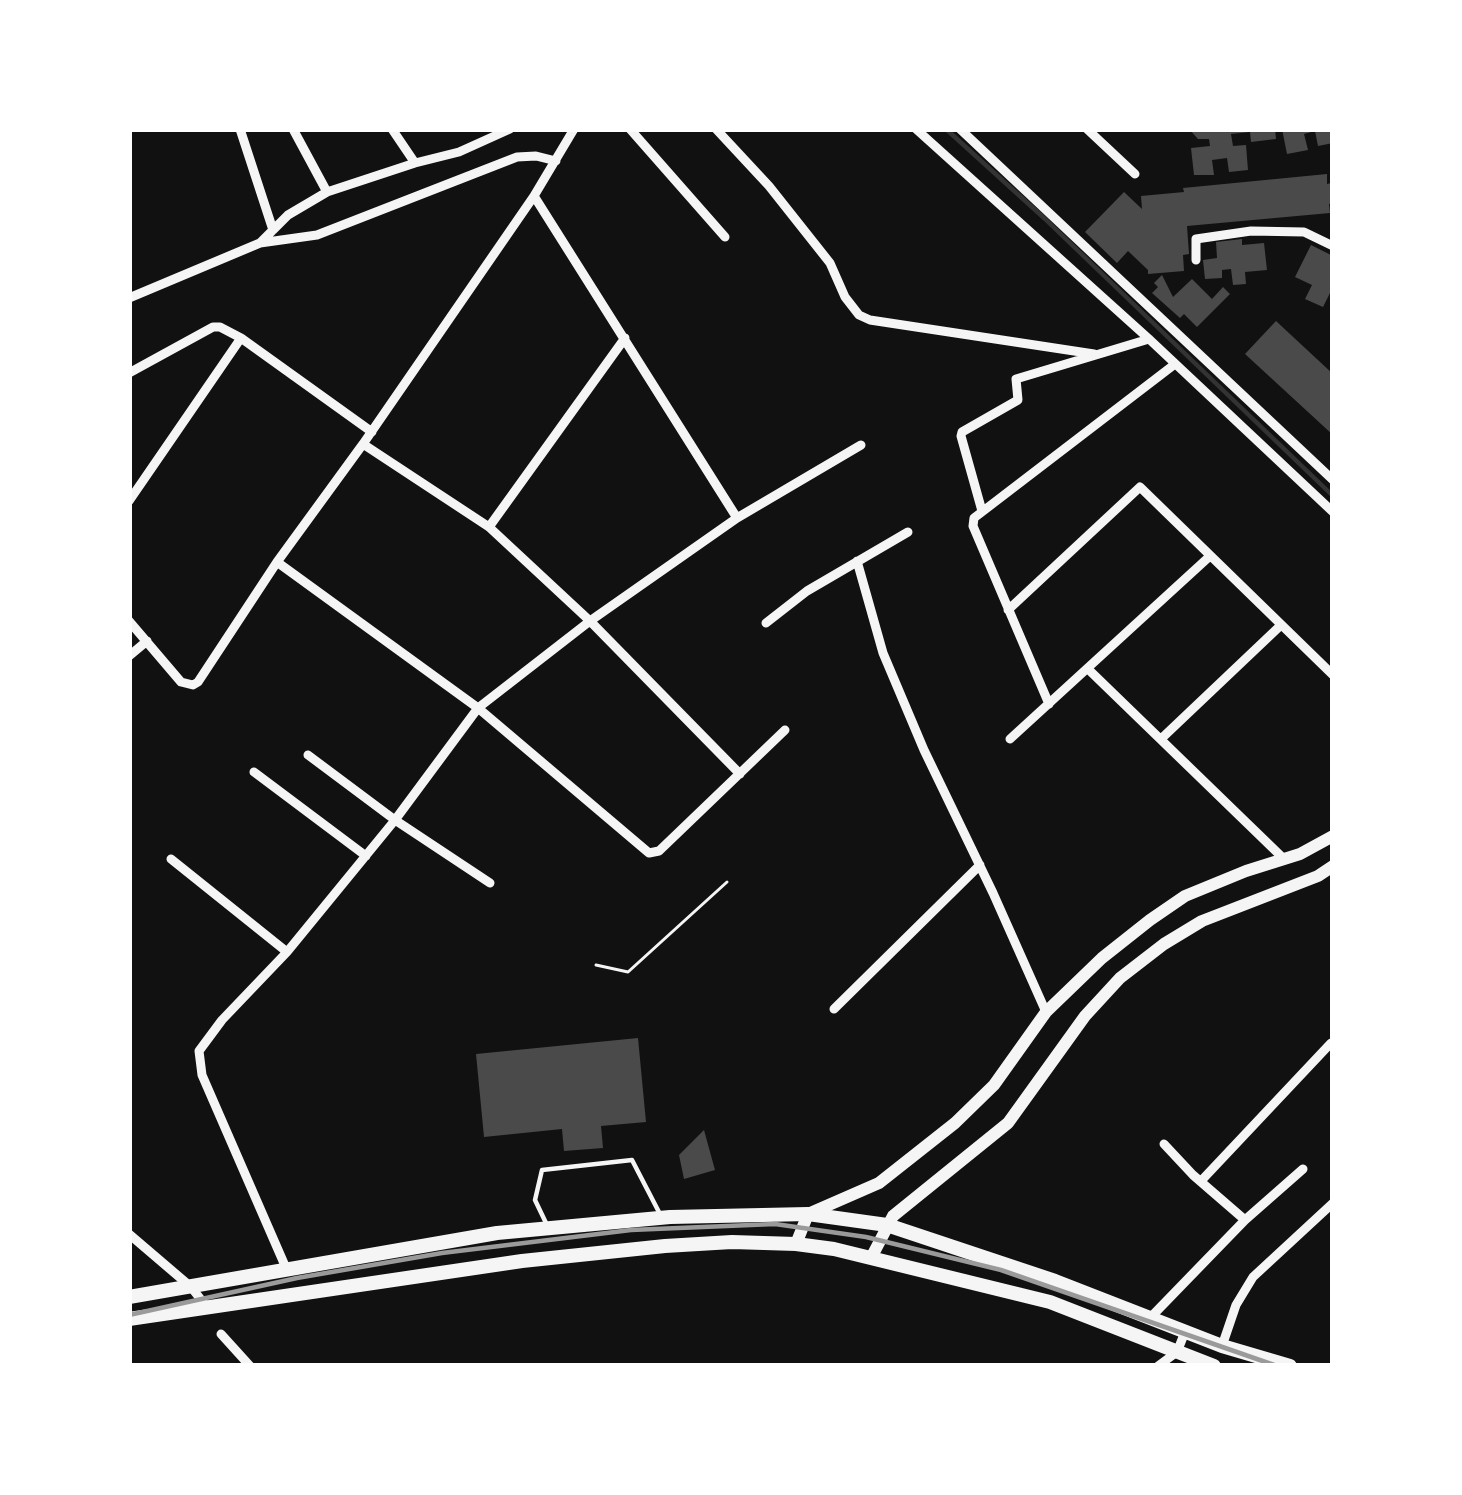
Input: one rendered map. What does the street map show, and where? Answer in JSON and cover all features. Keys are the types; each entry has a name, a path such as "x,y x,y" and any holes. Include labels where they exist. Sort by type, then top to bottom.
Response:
{"main road":[{"path":"796,1244 808,1214 879,1183 955,1123 994,1085 1046,1012 1102,958 1185,896 1333,836"},
{"path":"871,1258 892,1216 1001,1130 1085,1016 1120,978 1202,921 1333,866"},
{"path":"129,1297 497,1233 662,1219 808,1214 887,1225 1290,1366"},
{"path":"129,1318 522,1261 732,1242 796,1244 1050,1302 1214,1366"}],"street":[{"path":"240,129 272,230"},
{"path":"293,129 327,192"},
{"path":"392,129 415,163"},
{"path":"129,621 182,682 197,682 534,196 574,129"},
{"path":"630,129 725,237"},
{"path":"716,129 830,263 859,315 1094,354"},
{"path":"916,129 1333,512"},
{"path":"961,129 1333,480"},
{"path":"1087,129 1136,174"},
{"path":"260,243 288,215 327,192 459,152 506,130"},
{"path":"129,298 260,243 317,235 517,157 556,161"},
{"path":"534,196 737,518"},
{"path":"1024,228 1043,206"},
{"path":"1196,260 1196,239 1201,236 1251,230 1304,232 1333,246"},
{"path":"129,373 220,327 372,432"},
{"path":"129,501 241,338"},
{"path":"489,527 625,338"},
{"path":"982,511 962,432 1018,400 1016,379 1149,339"},
{"path":"1048,704 973,526 974,518 1175,364"},
{"path":"1210,397 1226,379"},
{"path":"363,444 489,527 590,621 740,774"},
{"path":"286,1268 202,1075 200,1051 222,1019 287,952 367,856 478,708 590,621 737,518 861,445"},
{"path":"1008,610 1140,487 1333,675"},
{"path":"766,623 807,592 908,532"},
{"path":"1010,739 1210,556"},
{"path":"857,561 884,653 924,750 1046,1012"},
{"path":"277,562 478,708 650,854 659,851 785,730"},
{"path":"1162,738 1280,626"},
{"path":"129,656 147,641"},
{"path":"1088,669 1284,859"},
{"path":"308,755 394,820 490,883"},
{"path":"254,772 367,856"},
{"path":"171,859 287,952"},
{"path":"834,1009 980,865"},
{"path":"1201,1181 1331,1043"},
{"path":"1164,1144 1245,1220"},
{"path":"1150,1318 1245,1220 1303,1169"},
{"path":"1222,1346 1236,1305 1253,1277 1333,1203"},
{"path":"129,1234 206,1306"},
{"path":"1158,1366 1177,1352 1186,1332"},
{"path":"220,1334 250,1366"}],"lane":[{"path":"549,1228 536,1200 542,1169 632,1160 662,1219"}],"path":[{"path":"596,965 628,973 727,882"}],"building":[{"path":"1189,129 1275,129 1276,139 1251,142 1250,132 1231,134 1233,146 1246,145 1248,170 1229,172 1227,158 1212,160 1214,175 1194,175 1191,148 1210,146 1209,139 1198,139"},
{"path":"1282,129 1333,129 1333,143 1318,146 1315,131 1304,134 1308,150 1287,154"},
{"path":"1327,174 1333,203 1330,213 1187,226 1189,254 1183,255 1184,271 1148,274 1128,251 1117,263 1085,232 1124,192 1142,209 1141,196 1184,192 1183,188"},
{"path":"1242,239 1242,245 1264,243 1267,270 1245,272 1246,284 1233,285 1231,269 1222,270 1222,278 1205,279 1203,260 1217,258 1216,242"},
{"path":"1311,245 1333,256 1333,287 1323,307 1305,299 1312,285 1295,277"},
{"path":"1162,275 1173,297 1192,279 1212,299 1223,287 1230,294 1197,327 1152,293"},
{"path":"1276,321 1333,374 1333,435 1245,354"},
{"path":"638,1038 646,1122 601,1126 603,1148 564,1151 562,1129 484,1137 476,1054"},
{"path":"704,1130 715,1170 684,1179 679,1155"}],"waterway":[{"path":"946,129 1333,496"}],"railway":[{"path":"129,1315 297,1278 442,1253 631,1230 775,1224 866,1237 1001,1270 1277,1366"}]}
